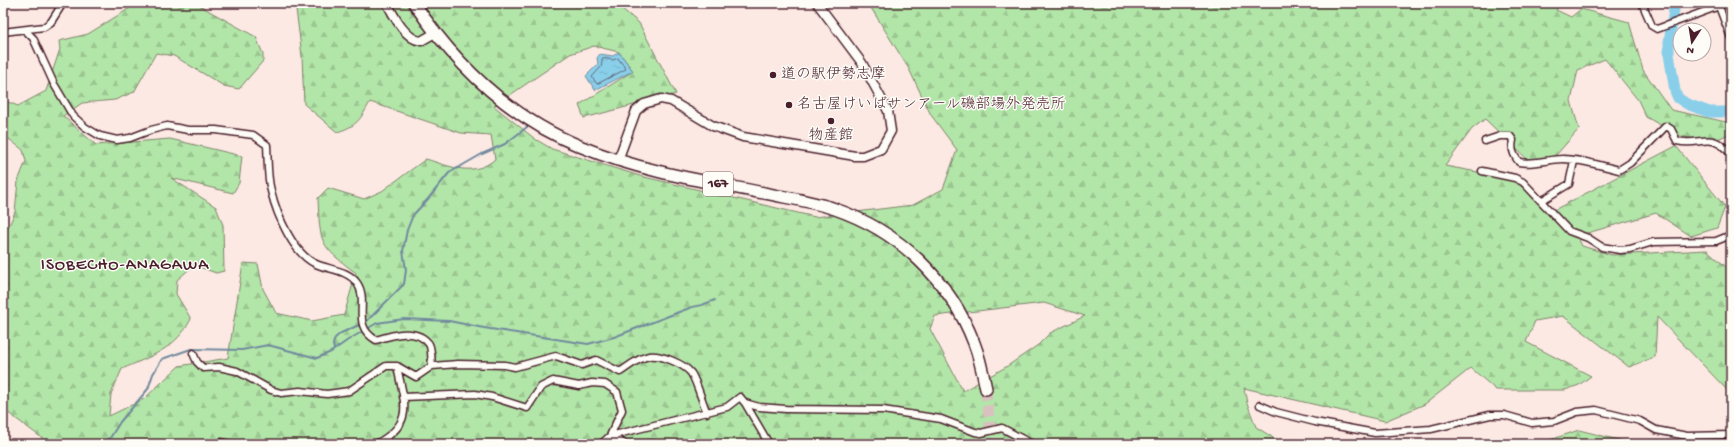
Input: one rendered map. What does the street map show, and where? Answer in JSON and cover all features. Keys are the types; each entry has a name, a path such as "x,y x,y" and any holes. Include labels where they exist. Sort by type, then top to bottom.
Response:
{"highway":[{"name":"167","path":"414,3 435,33 466,69 503,103 540,127 581,147 653,170 817,204 852,215 882,231 901,244 921,262 954,302 975,344 986,389"}],"street":[{"path":"3,32 46,26 63,3"},
{"path":"387,3 404,30 411,38 421,41 435,33"},
{"path":"618,160 631,121 636,112 644,104 661,100 671,101 713,126 743,137 855,156 864,156 881,149 891,131 888,111 862,63 818,3"},
{"path":"1642,3 1652,26 1657,29 1719,5 1729,26 1731,38"},
{"path":"24,30 33,38 54,84 72,116 85,127 100,136 117,140 130,138 167,126 188,130 216,130 253,135 267,145 271,191 280,215 296,248 305,258 350,275 354,279 358,284 363,302 361,319 368,335 376,340 402,333 422,338 430,345 432,366"},
{"path":"1485,141 1500,136 1510,136 1513,140 1512,148 1514,155 1519,162 1526,164 1546,160 1564,159 1618,170 1630,162 1666,126 1671,129 1677,141 1688,144 1707,139 1716,142 1731,154"},
{"path":"1541,202 1569,184 1574,161"},
{"path":"1482,171 1515,178 1523,182 1569,231 1588,238 1602,247 1630,249 1653,242 1716,241 1731,234"},
{"path":"193,353 197,362 203,368 219,367 237,371 271,390 281,393 300,391 327,394 344,392 362,384 386,366 397,366 416,377 432,366 478,364 515,367 556,356 582,365 596,360 620,372 637,360 650,355 681,364 691,373 707,413"},
{"path":"376,444 389,437 402,423 405,412 397,366"},
{"path":"403,397 475,394 492,397 527,408 541,387 553,381 578,386 592,383 605,384 617,392 622,410 610,436 601,444"},
{"path":"610,436 727,407 738,397 745,403 769,444"},
{"path":"745,403 759,407 786,409 890,411 941,419 981,433 1002,428 1032,444"},
{"path":"1260,405 1276,412 1316,422 1375,433 1431,429 1490,415 1504,415 1532,423 1554,421 1577,412 1596,410 1640,421 1656,430 1687,436 1731,435"},
{"path":"610,436 624,444"},
{"path":"215,444 222,442 230,444"},
{"path":"646,444 654,444"}],"green space":[{"path":"138,3 202,3 202,7 256,37 263,54 263,61 239,89 224,86 174,56 156,53 134,92 115,100 82,103 63,116 96,145 170,139 242,156 239,183 233,193 171,178 216,207 223,225 224,271 216,273 194,265 177,280 176,294 191,319 178,338 170,345 153,355 122,369 111,394 109,416 144,399 179,366 228,358 243,263 258,264 263,289 276,313 312,321 344,315 356,273 328,249 321,235 318,198 328,188 364,199 382,191 426,159 452,167 470,169 487,165 495,159 491,135 461,133 370,102 354,125 337,132 304,104 302,56 296,9 291,3 615,3 639,23 676,94 584,118 579,105 633,71 619,52 594,46 570,54 494,106 535,139 552,149 640,176 815,217 913,205 943,189 957,150 931,115 909,69 868,3 1560,3 1556,10 1571,17 1581,9 1629,22 1643,70 1671,110 1731,123 1731,133 1711,142 1680,136 1646,117 1638,100 1605,59 1578,70 1571,101 1579,129 1549,163 1527,159 1485,119 1472,129 1445,166 1510,178 1554,210 1676,146 1725,207 1717,228 1691,236 1656,213 1577,236 1582,246 1612,255 1707,250 1731,271 1731,389 1727,390 1657,317 1655,357 1629,367 1563,316 1535,321 1526,342 1591,376 1579,385 1565,390 1496,390 1471,368 1425,404 1385,421 1244,388 1247,403 1256,427 1280,442 1302,444 50,444 3,409 3,228 8,228 15,212 18,181 26,161 23,150 9,139 3,140 3,100 18,106 46,91 60,49 59,41 88,34","holes":["1044,303 1085,316 1050,333 1038,345 1006,367 963,391 930,329 935,316"]},
{"path":"1579,430 1627,442 1649,444 1538,444"}],"water":[{"path":"619,52 633,71 595,90 586,76 598,64 597,58 600,54 613,56"}],"waterway":[{"path":"1675,3 1669,42 1669,54 1675,91 1678,98 1687,104 1709,112 1731,112"},
{"path":"334,349 333,344 335,338 341,333 366,322 404,284 406,270 403,251 407,230 413,215 449,173 482,154 505,144 527,127"},
{"path":"99,444 110,438 120,422 148,389 153,374 162,359 191,349 242,350 268,345 317,358 331,352 377,323 404,319 449,321 588,344 614,337 692,307 715,300"}],"tunnel":[{"path":"986,389 992,444"}],"place":[{"name":"道の駅伊勢志摩","path":"773,75"},
{"name":"名古屋けいばサンアール磯部場外発売所","path":"789,105"},
{"name":"物産館","path":"831,121"}],"district":[{"name":"ISOBECHO-ANAGAWA","path":"125,266"}]}
